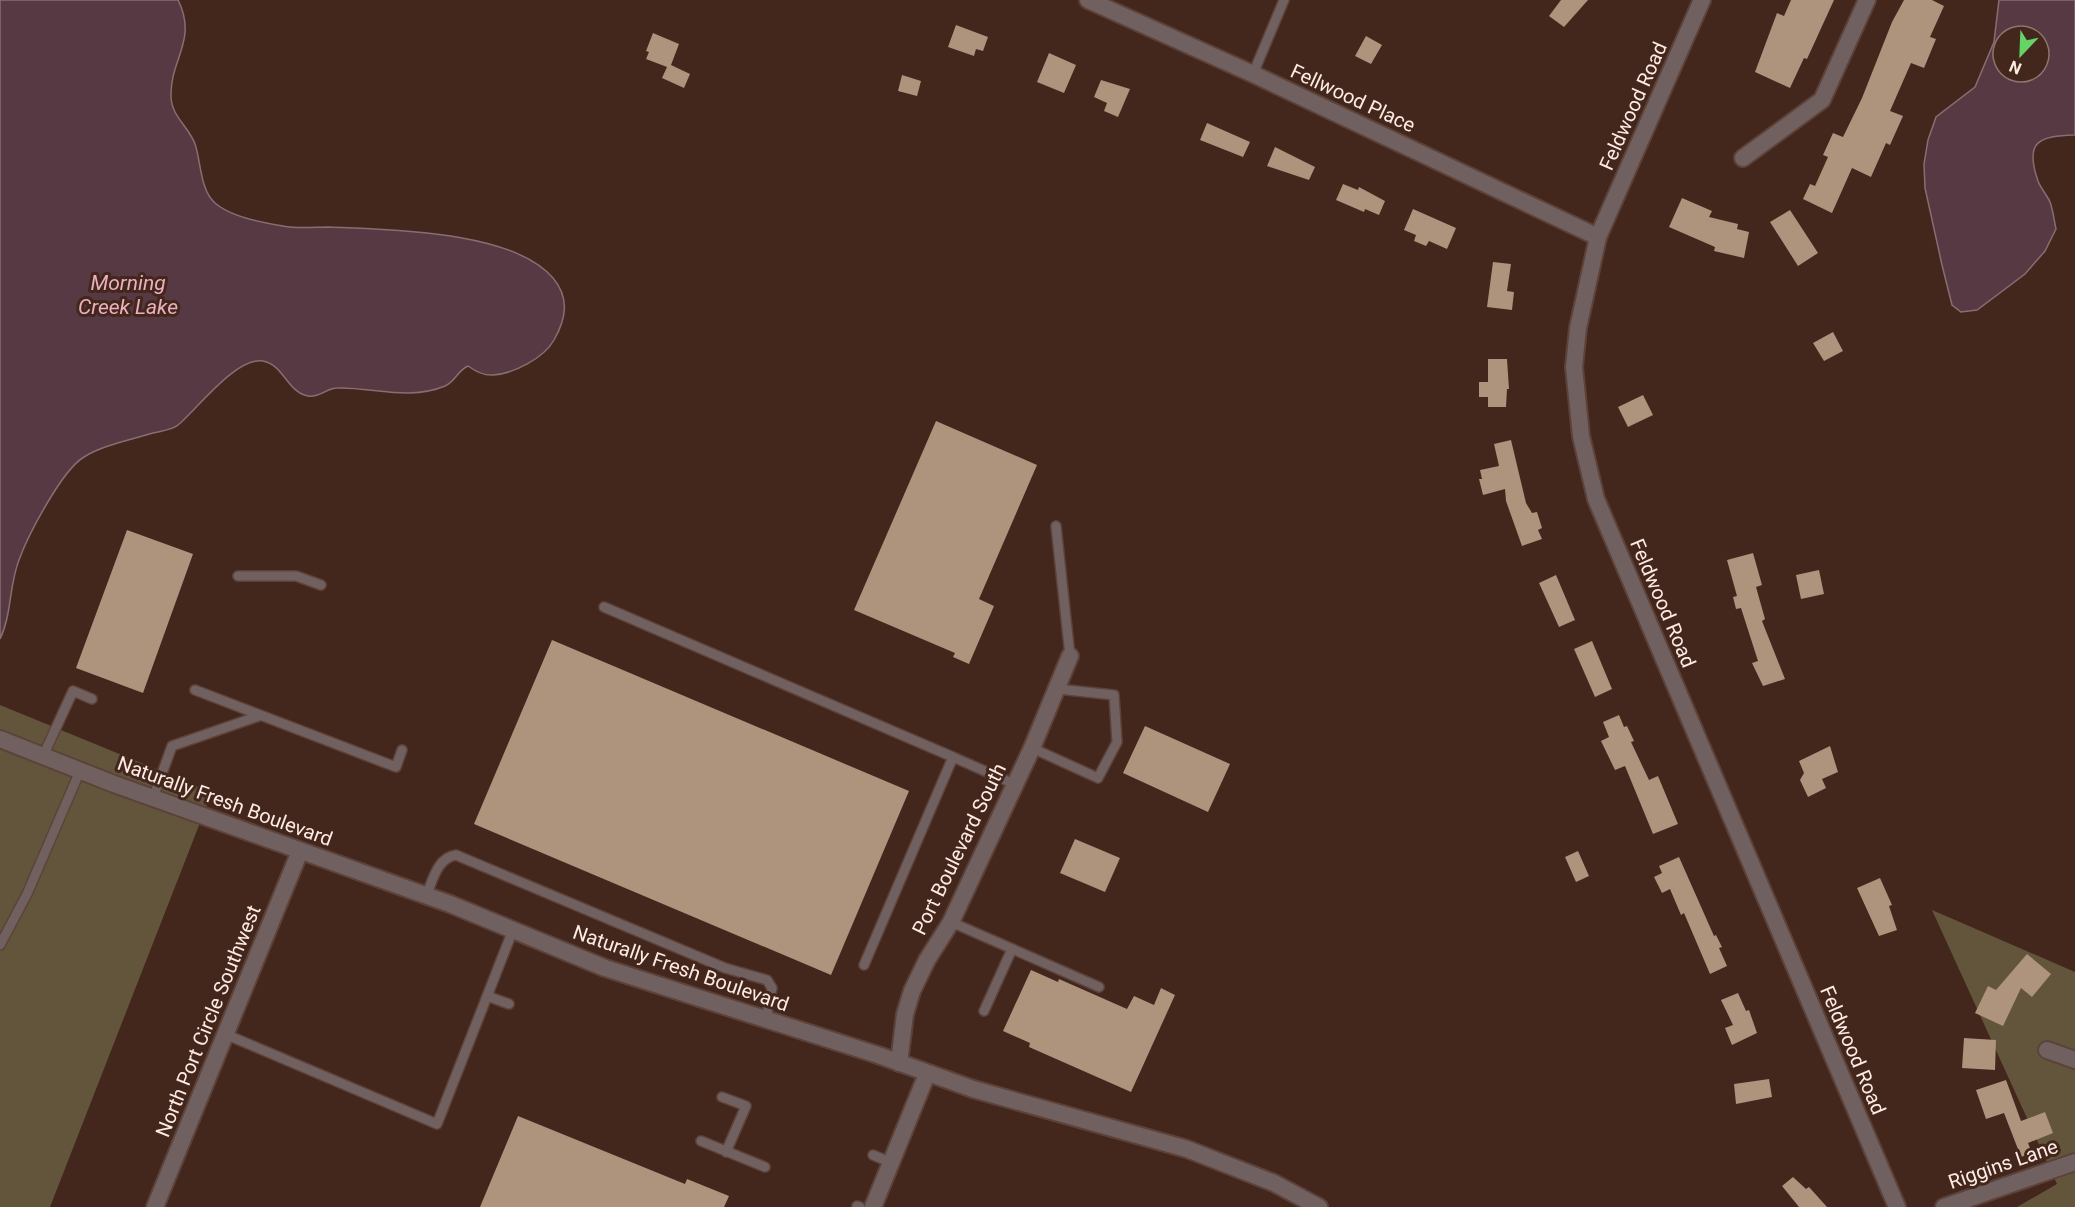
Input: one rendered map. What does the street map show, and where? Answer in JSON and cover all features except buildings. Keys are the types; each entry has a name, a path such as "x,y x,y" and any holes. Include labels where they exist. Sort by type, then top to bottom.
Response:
{"street":[{"name":"Fellwood Place","path":"1088,0 1253,74 1598,237"},
{"name":"Feldwood Road","path":"1702,0 1598,237 1578,328 1574,367 1581,436 1596,499 1897,1207"},
{"path":"1743,158 1822,100 1867,0"},
{"name":"Port Boulevard South","path":"899,1063 905,1014 912,991 927,960 951,922 1032,748 1070,656"},
{"name":"Naturally Fresh Boulevard","path":"0,739 153,798 426,896 642,981 766,1019 927,1074 1187,1149 1274,1183 1318,1207"},
{"name":"North Port Circle Southwest","path":"155,1207 300,851"},
{"path":"2047,1050 2075,1060"},
{"path":"863,1207 892,1163 927,1074"},
{"name":"Riggins Lane","path":"1944,1207 2075,1162"}],"lane":[{"path":"1253,74 1284,0"},
{"path":"1056,526 1070,656"},
{"path":"238,576 296,576 321,585"},
{"path":"604,607 1014,784"},
{"path":"1032,748 1098,778 1117,742 1114,695 1058,689"},
{"path":"195,690 396,766 402,750"},
{"path":"43,756 73,691 92,699"},
{"path":"153,798 172,746 259,716"},
{"path":"864,965 953,757"},
{"path":"0,945 27,894 80,771"},
{"path":"426,896 438,867 447,857 456,855 724,968 767,980 772,988 766,1019"},
{"path":"951,922 1099,987"},
{"path":"225,1034 437,1124 513,930"},
{"path":"984,1011 1012,949"},
{"path":"487,996 509,1004"},
{"path":"722,1097 746,1106 726,1152"},
{"path":"700,1141 765,1167"},
{"path":"873,1155 892,1163"}],"shaded area":[{"path":"0,705 212,792 50,1207 0,1207"},
{"path":"1932,910 2075,972 2075,1207 2017,1207 2057,1184"}],"water":[{"name":"Morning Creek Lake","path":"0,0 178,0 185,27 182,49 174,71 172,103 195,144 206,191 215,203 238,216 275,225 415,232 480,242 509,250 534,262 553,278 562,293 563,316 554,340 536,359 510,372 489,375 479,373 468,366 445,386 418,392 337,388 316,396 308,396 295,389 270,363 253,362 241,367 218,385 176,427 100,449 75,464 56,489 23,549 16,570 7,620 0,639"},
{"path":"1999,0 2075,0 2075,135 2044,139 2034,149 2033,157 2039,184 2050,202 2056,229 2045,251 2025,274 1977,310 1961,312 1952,305 1942,265 1925,188 1924,164 1928,140 1936,117 1975,87 1991,49 1991,84 2051,84 2051,24 1996,24"}]}
